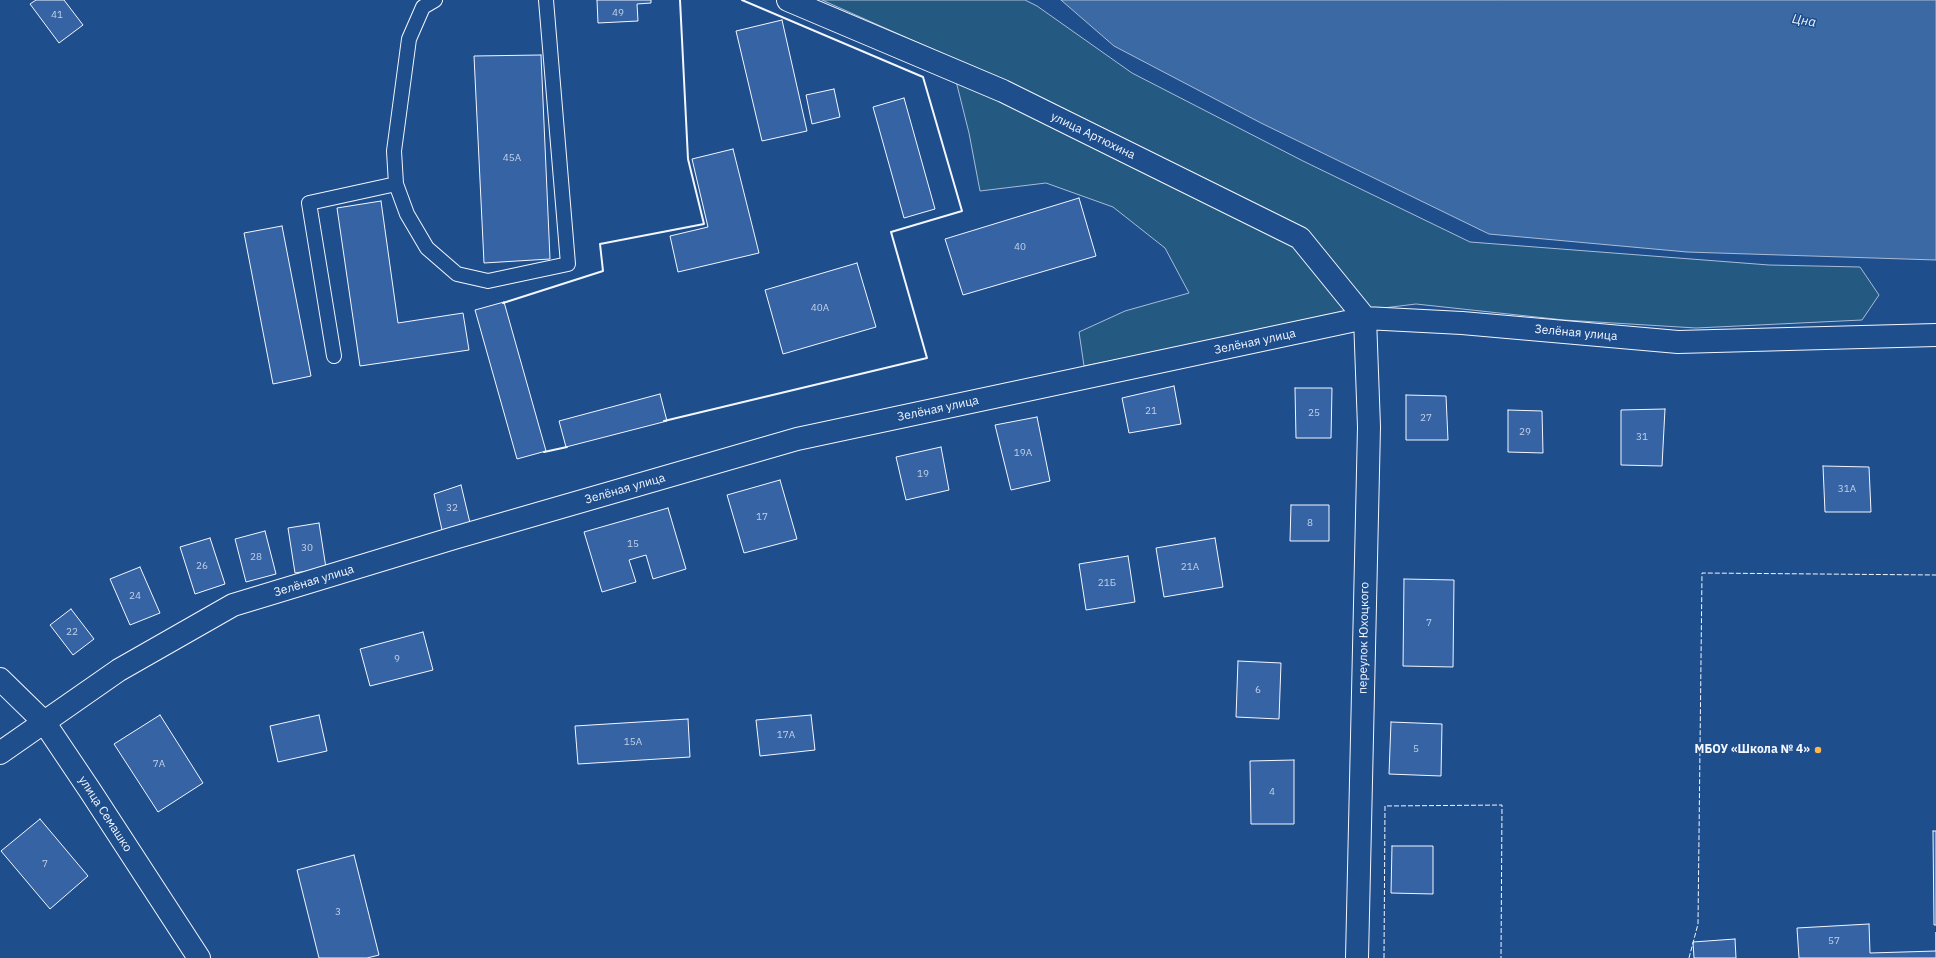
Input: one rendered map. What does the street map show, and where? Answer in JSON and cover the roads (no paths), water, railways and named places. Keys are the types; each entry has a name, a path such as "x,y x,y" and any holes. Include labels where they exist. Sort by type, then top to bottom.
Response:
{"street":[{"name":"улица Артюхина","path":"788,0 1003,91 1300,238 1365,318"},
{"name":"Зелёная улица","path":"0,753 119,670 233,605 454,538 798,440 1365,318 1462,323 1678,342 1936,335"},
{"name":"переулок Юхоцкого","path":"1357,958 1369,427 1365,318"},
{"name":"улица Семашко","path":"0,679 44,722 199,958"}],"lane":[{"path":"435,0 423,7 409,39 394,151 396,184 407,214 427,248 457,274 488,280 568,264 546,0"},
{"path":"334,356 309,203 396,184"}],"water":[{"name":"Цна","path":"1061,0 1936,0 1936,260 1687,252 1489,234 1261,123 1114,46"}],"place":[{"name":"МБОУ «Школа № 4»","path":"1818,750"}]}
